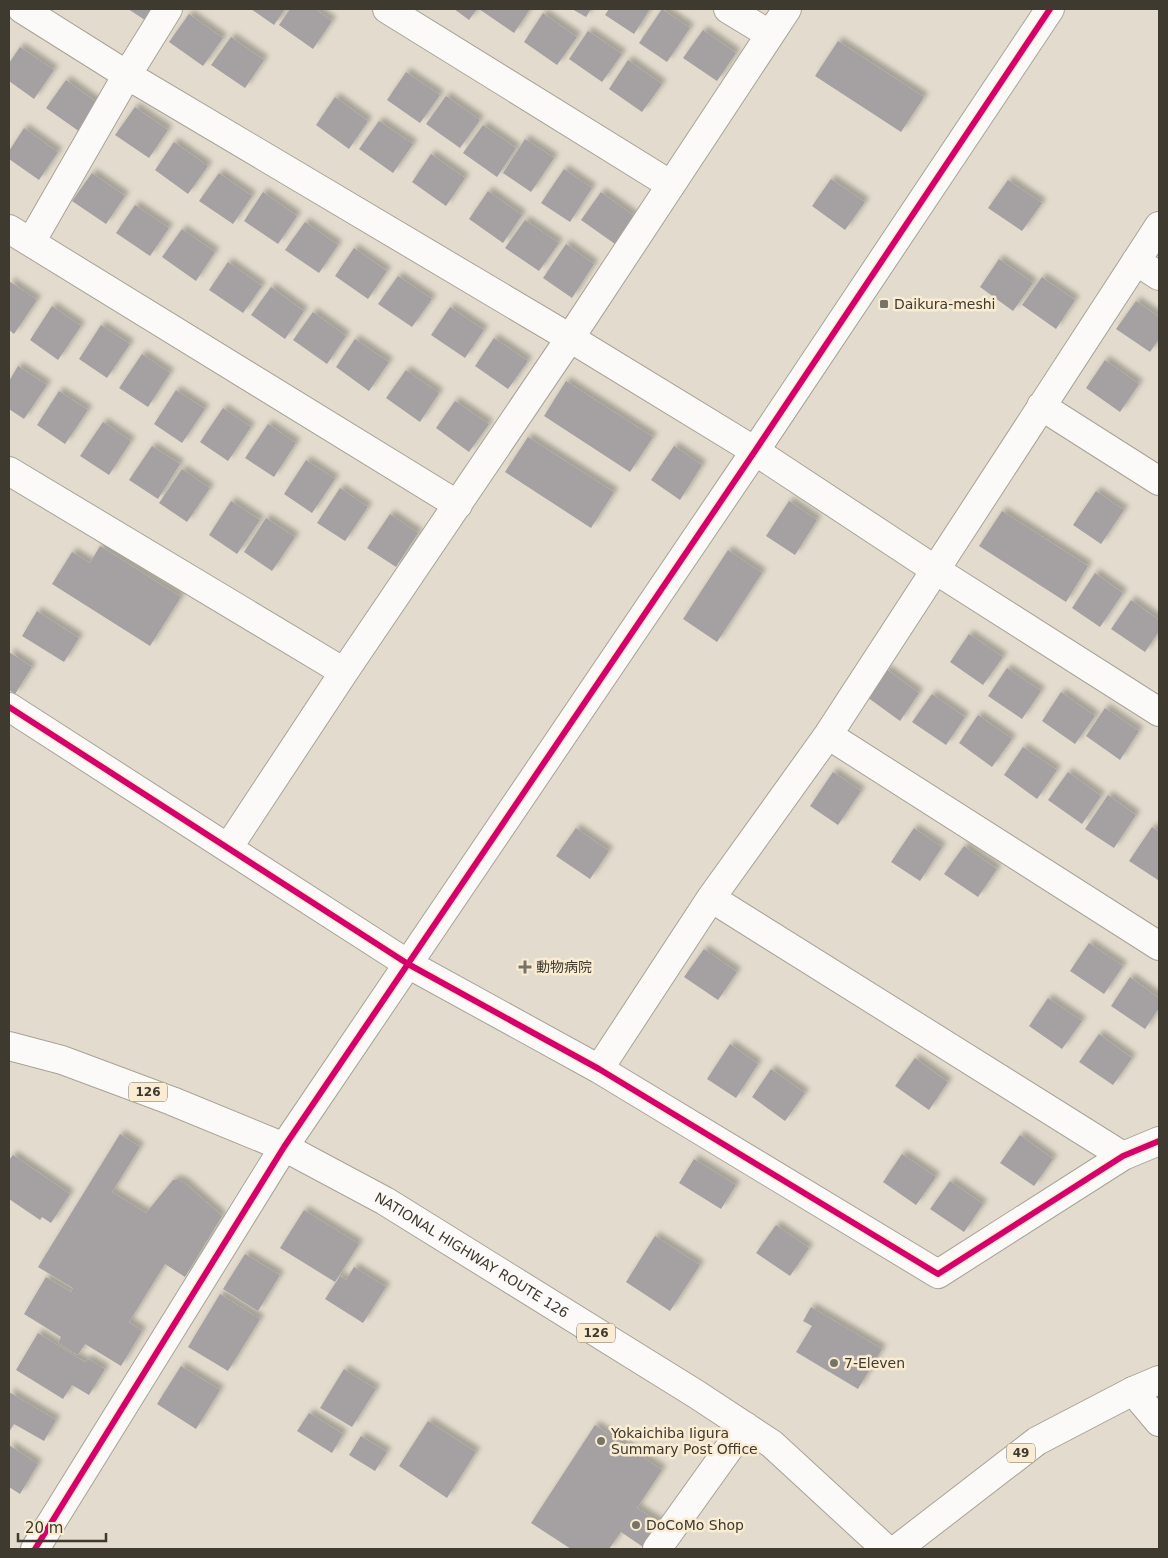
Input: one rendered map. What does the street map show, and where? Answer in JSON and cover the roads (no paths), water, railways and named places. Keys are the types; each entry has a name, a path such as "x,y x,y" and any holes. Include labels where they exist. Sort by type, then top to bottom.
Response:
{"main road":[{"path":"22,9 128,75 570,338 755,451 934,570 1159,712"},
{"path":"168,9 128,75 20,235 458,505"},
{"path":"387,9 671,185"},
{"path":"728,9 769,34"},
{"path":"228,848 344,672 570,338 787,9"},
{"path":"35,1549 284,1147 755,451 1050,9"},
{"path":"600,1069 711,898 828,735 1159,226"},
{"path":"1136,261 1159,276"},
{"path":"1041,406 1159,481"},
{"path":"9,471 344,672"},
{"path":"9,707 408,964 600,1069 938,1274 1123,1156 1159,1141"},
{"path":"828,735 1159,946"},
{"path":"711,898 1123,1156"},
{"name":"NATIONAL HIGHWAY ROUTE 126","path":"9,1046 62,1060 172,1101 284,1147 385,1201 772,1444 886,1549"},
{"name":"49","path":"897,1549 1037,1441 1133,1391 1159,1380"},
{"path":"1133,1391 1159,1422"},
{"path":"658,1549 745,1426"}],"place":[{"name":"Daikura-meshi","path":"884,304"},
{"name":"動物病院","path":"525,967"},
{"name":"7-Eleven","path":"834,1363"},
{"name":"Yokaichiba Iigura Summary Post Office","path":"601,1441"},
{"name":"DoCoMo Shop","path":"636,1525"}]}
